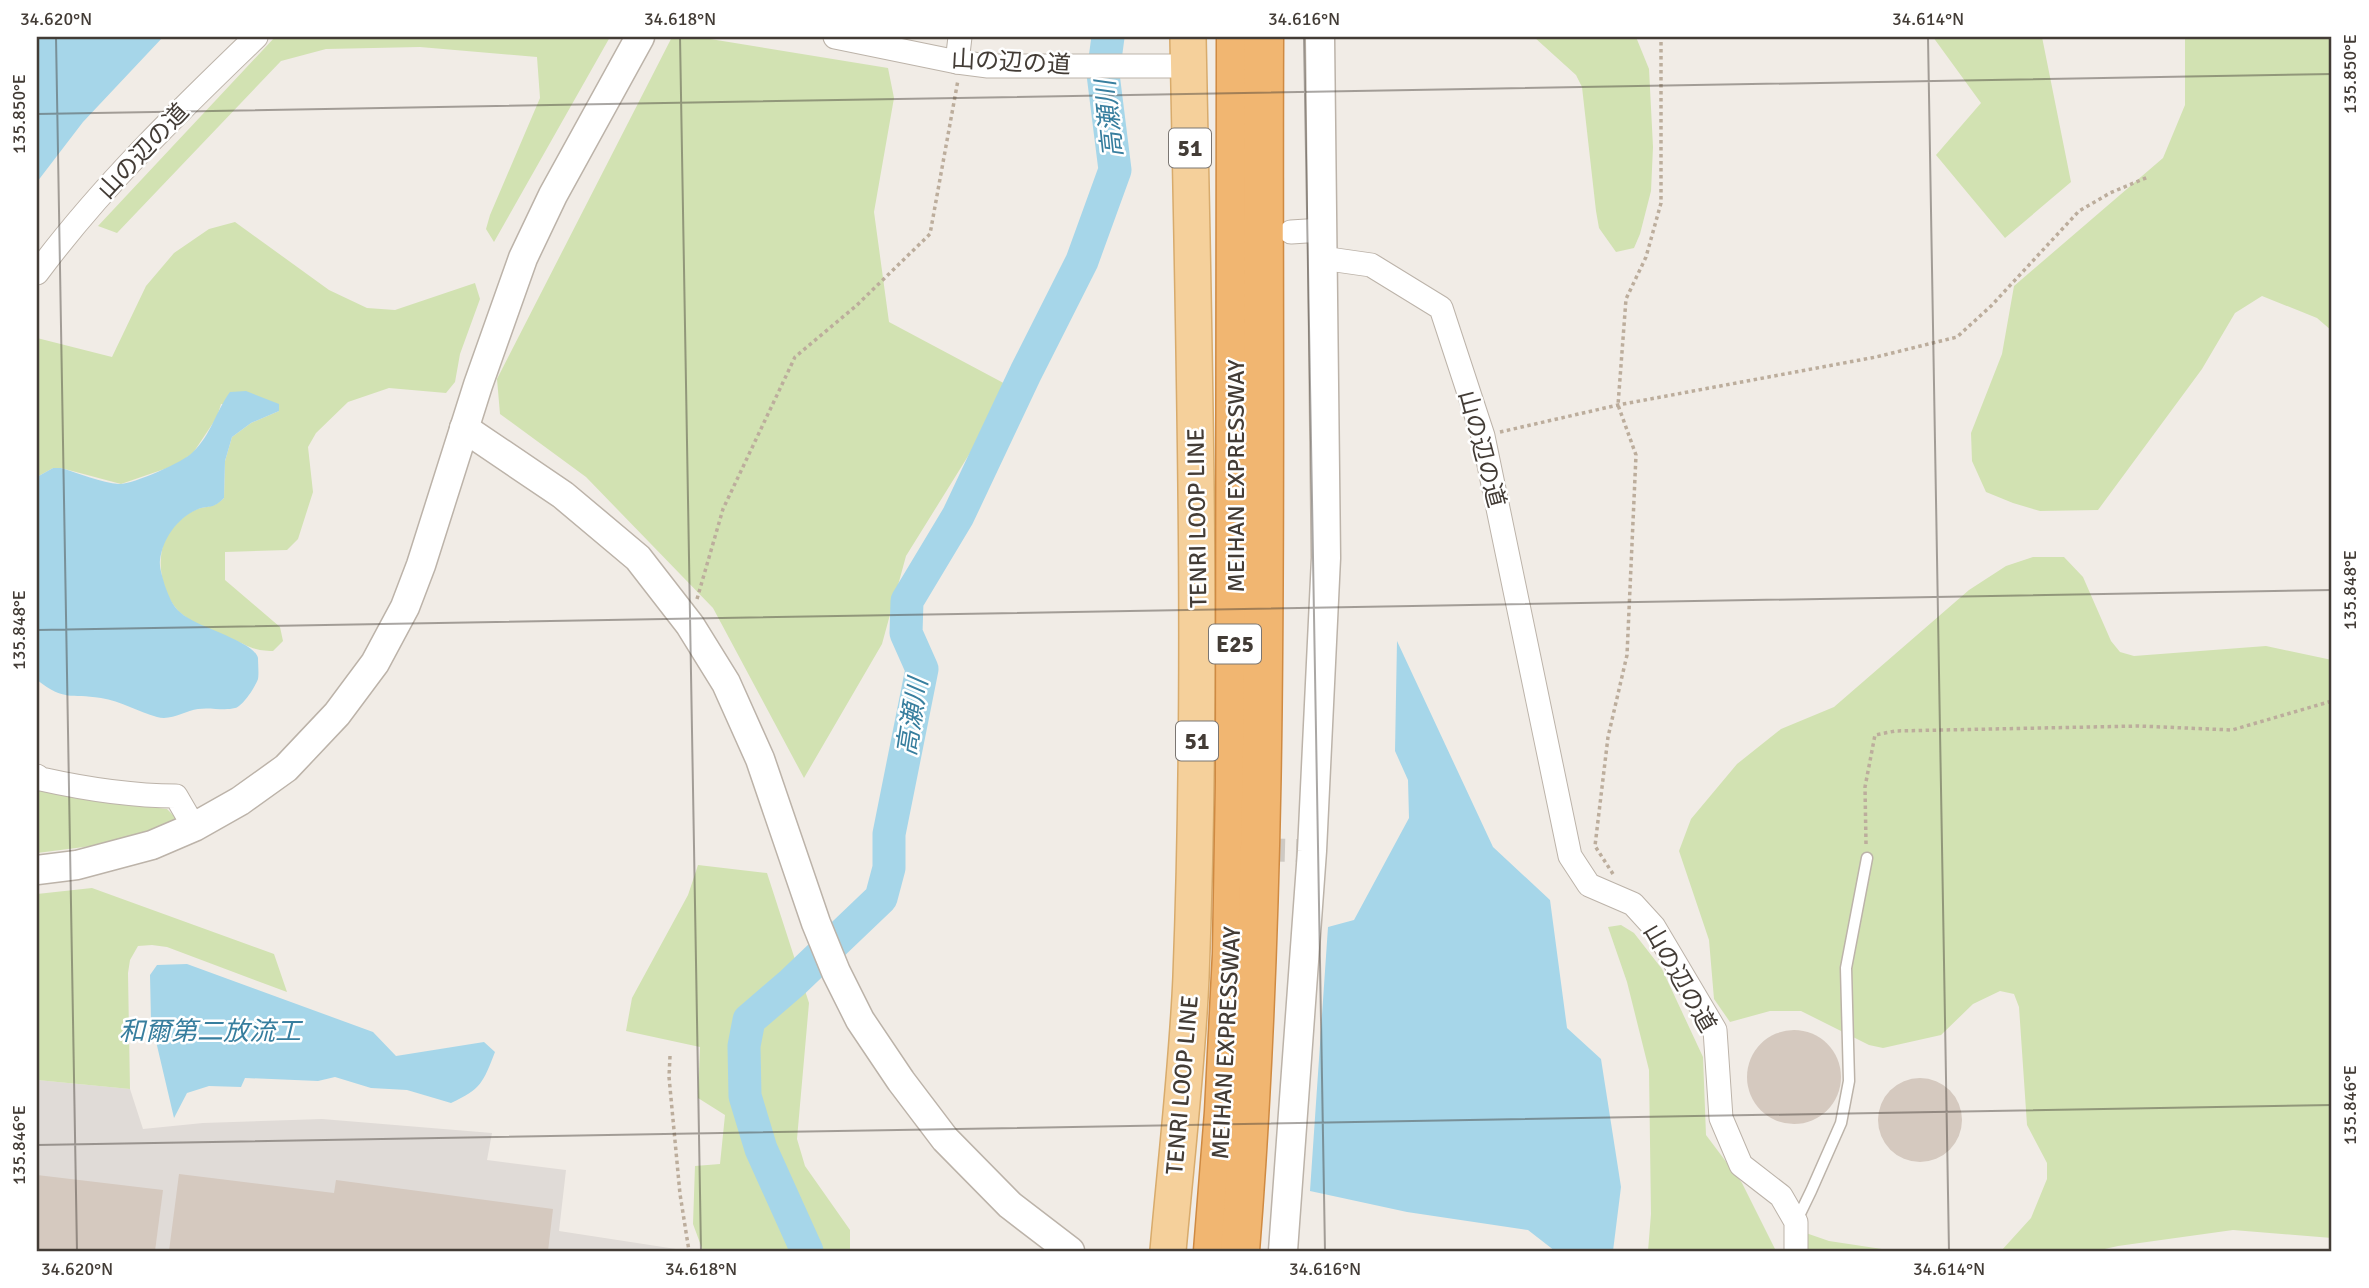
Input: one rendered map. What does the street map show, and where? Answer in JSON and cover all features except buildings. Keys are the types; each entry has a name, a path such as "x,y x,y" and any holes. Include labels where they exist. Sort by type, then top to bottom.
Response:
{"highway":[{"name":"MEIHAN EXPRESSWAY","path":"1213,1251 1224,1112 1231,967 1235,781 1236,37"},
{"name":"MEIHAN EXPRESSWAY","path":"1240,1251 1251,1120 1262,783 1264,37"}],"main road":[{"name":"TENRI LOOP LINE","path":"1168,1251 1191,980 1198,703 1200,230 1188,51"}],"street":[{"name":"山の辺の道","path":"37,272 128,165 195,95 256,37"},
{"path":"37,870 77,865 152,845 194,827 240,801 286,768 337,715 374,663 405,607 523,258 553,195 640,37"},
{"name":"山の辺の道","path":"835,37 988,66 1188,51"},
{"path":"957,62 960,37"},
{"path":"1283,1251 1312,851 1325,572 1320,37"},
{"path":"1291,232 1322,230"},
{"name":"山の辺の道","path":"1322,258 1371,265 1441,308 1483,436 1570,856 1589,885 1633,904 1654,927 1715,1030 1721,1118 1741,1165 1781,1196 1796,1222"},
{"path":"464,428 563,495 638,558 690,625 726,683 760,760 816,923 860,1020 945,1139 1010,1205 1070,1251"},
{"path":"37,776 89,790 139,796 176,796 194,827"},
{"path":"1796,1222 1796,1251"}],"lane":[{"path":"1796,1222 1841,1123 1849,1081 1846,968 1867,858"}],"path":[{"path":"1633,904 1595,846 1608,737 1627,654 1636,455 1618,405 1626,299 1646,257 1661,203 1661,37"},
{"path":"690,625 723,509 795,357 856,306 929,234 952,117 958,78 957,62"},
{"path":"1483,436 1618,405 1877,357 1957,337 1991,306 2079,211 2110,192 2148,177"},
{"path":"1867,858 1865,787 1875,735 1895,731 2139,726 2232,730 2332,701"},
{"path":"670,1056 674,1134 689,1251"}],"shaded area":[{"path":"37,1080 130,1089 143,1129 203,1123 322,1119 492,1133 487,1160 566,1170 559,1231 689,1251 37,1251"}],"green space":[{"path":"275,37 610,37 494,242 486,229 490,215 540,98 537,57 420,47 326,49 281,61 117,233 98,226"},
{"path":"672,37 698,37 888,68 894,98 874,212 889,322 1011,387 906,556 882,644 804,778 713,608 586,477 500,414 497,379"},
{"path":"1534,37 1636,37 1649,69 1653,147 1651,191 1634,248 1616,252 1599,228 1582,87 1576,75"},
{"path":"1933,37 2042,37 2071,182 2005,238 1936,155 1981,103"},
{"path":"2185,37 2332,37 2332,331 2317,318 2262,296 2235,313 2202,369 2098,510 2040,511 2013,503 1986,492 1972,461 1971,433 2002,354 2014,286 2163,158 2185,105"},
{"path":"235,222 329,290 367,308 395,310 475,283 480,299 460,354 455,382 446,393 389,388 348,402 316,433 308,447 313,492 298,539 287,550 225,552 225,580 280,627 283,641 273,651 251,648 194,623 183,615 166,591 161,559 165,540 180,521 190,513 218,503 224,498 225,461 232,437 251,423 279,411 221,404 217,417 193,453 176,465 121,484 61,468 53,468 37,477 37,338 112,357 146,286 174,253 209,229"},
{"path":"2033,557 2064,557 2083,577 2111,641 2120,652 2134,656 2266,646 2332,660 2332,1238 2233,1230 2096,1251 2001,1251 2031,1218 2047,1179 2047,1163 2027,1125 2019,1007 2014,994 2000,991 1973,1004 1941,1035 1883,1048 1869,1045 1801,1011 1770,1011 1730,1022 1714,999 1709,940 1679,851 1691,819 1737,764 1781,729 1834,707 1969,590 2006,566"},
{"path":"37,786 73,798 167,809 181,823 115,843 37,853"},
{"path":"698,865 767,873 809,1003 797,1139 805,1166 850,1230 850,1251 703,1251 693,1224 695,1166 720,1164 725,1115 698,1098 700,1047 626,1031 632,998 688,895"},
{"path":"92,888 274,954 287,992 167,947 138,946 130,960 128,973 130,1089 37,1080 37,894"},
{"path":"1621,925 1634,933 1662,969 1703,1057 1706,1135 1742,1183 1776,1251 1648,1251 1651,1214 1649,1070 1627,982 1608,927"},
{"path":"1803,1232 1829,1241 1895,1251 1802,1251"}],"water":[{"path":"37,37 163,37 83,122 37,182"},
{"path":"246,391 279,404 279,411 251,423 232,437 225,461 224,498 213,506 196,510 177,524 164,544 160,563 165,586 178,610 188,618 236,640 254,652 258,658 258,677 252,691 242,704 235,708 198,709 162,718 108,699 62,694 47,687 37,680 37,477 53,468 61,468 119,484 157,472 193,452 209,431 230,392"},
{"path":"1397,641 1493,847 1550,900 1567,1028 1601,1059 1621,1187 1613,1251 1555,1251 1528,1230 1407,1212 1310,1191 1328,927 1354,920 1409,818 1408,780 1395,751"},
{"name":"和爾第二放流工","path":"187,964 373,1032 396,1056 484,1042 495,1052 480,1084 451,1103 407,1090 371,1088 335,1077 318,1081 245,1078 241,1087 209,1086 187,1093 174,1118 151,1020 150,975 157,965"}],"waterway":[{"name":"高瀬川","path":"807,1251 761,1149 745,1096 744,1046 749,1020 881,898 889,868 889,834 922,669 906,633 907,601 958,516 1082,261 1115,170 1103,74 1108,37"}],"tunnel":[{"path":"1194,848 1312,851"}]}
